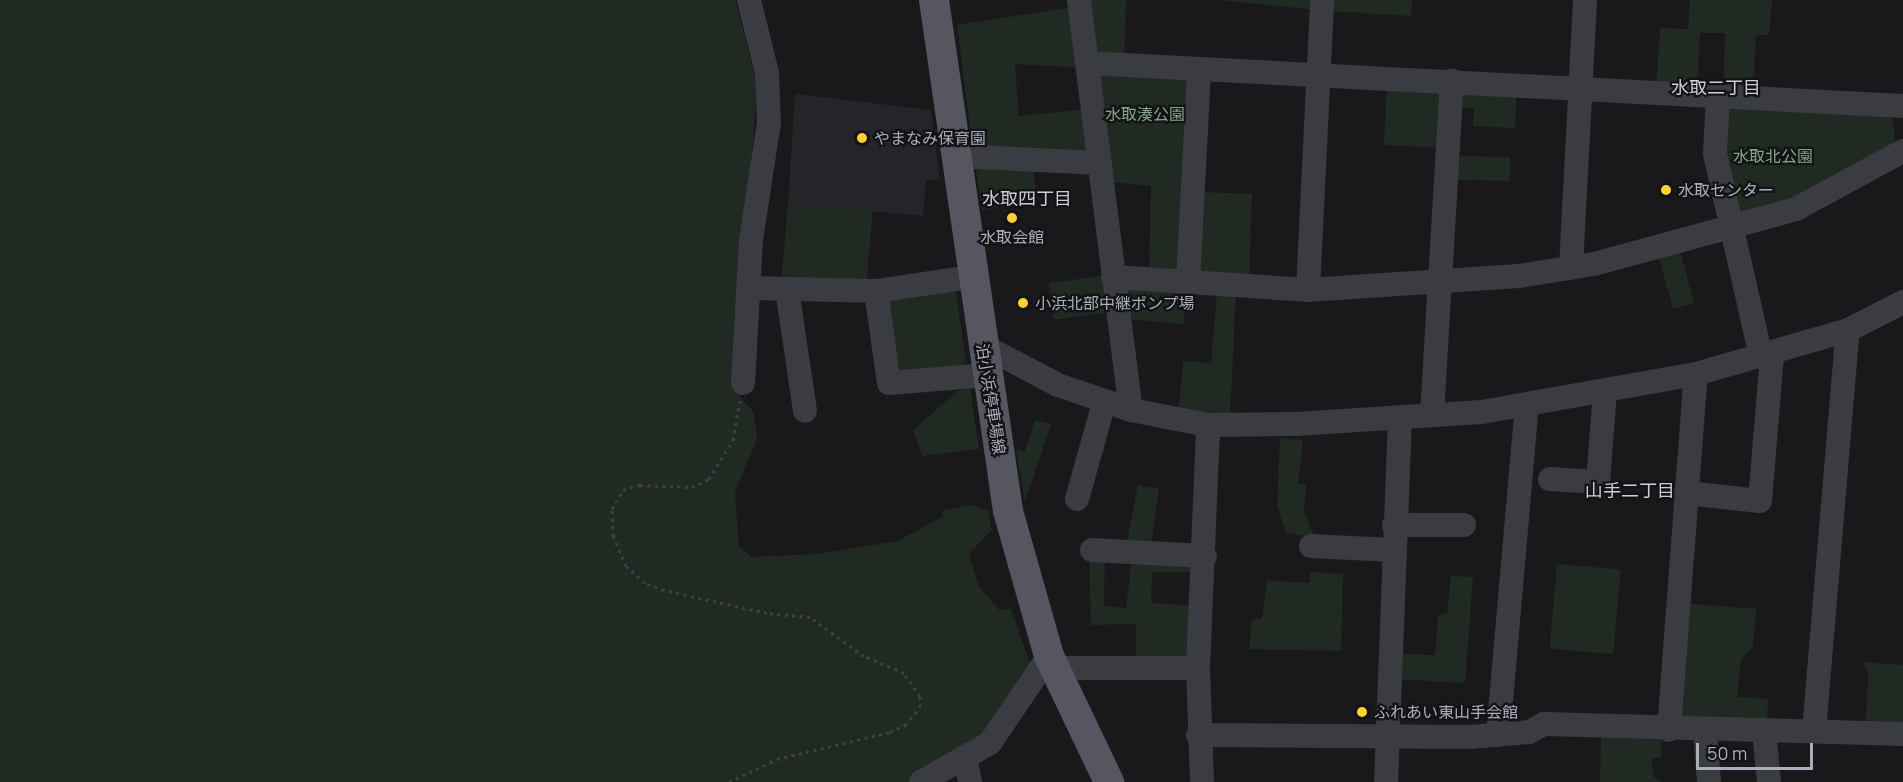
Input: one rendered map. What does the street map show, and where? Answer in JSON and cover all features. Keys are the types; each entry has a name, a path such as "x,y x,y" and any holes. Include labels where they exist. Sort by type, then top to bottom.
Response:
{"main road":[{"name":"泊小浜停車場線","path":"934,0 972,277 1008,511 1052,662 1109,782"}],"street":[{"path":"743,383 749,288 768,123 767,73 749,0"},
{"path":"1079,0 1131,410"},
{"path":"1308,290 1322,0"},
{"path":"1571,268 1586,0"},
{"path":"1087,63 1580,87 1903,106"},
{"path":"1188,282 1200,70"},
{"path":"1432,415 1452,81"},
{"path":"1686,493 1760,501 1767,355 1730,226 1715,154 1718,96"},
{"path":"1113,277 1308,290 1439,284 1571,268 1796,209 1903,151"},
{"path":"955,156 1100,163"},
{"path":"749,288 876,291 972,277"},
{"path":"787,289 806,411"},
{"path":"876,291 889,383 987,375"},
{"path":"982,345 1104,403 1208,425 1400,418 1527,405 1696,374 1848,330 1903,302"},
{"path":"1814,731 1848,330"},
{"path":"1669,730 1675,624 1696,374"},
{"path":"1550,479 1598,482 1605,391"},
{"path":"1077,499 1104,403"},
{"path":"1498,735 1527,405"},
{"path":"1386,782 1393,550 1400,418"},
{"path":"1202,782 1198,735 1198,668 1205,556 1208,425"},
{"path":"1394,525 1464,525"},
{"path":"1311,546 1393,550"},
{"path":"1092,550 1205,556"},
{"path":"923,781 990,743 1052,662 1198,668"},
{"path":"1198,735 1388,737 1498,735 1529,732 1544,724 1669,730 1903,734"},
{"path":"1705,730 1709,782"},
{"path":"1764,731 1769,782"},
{"path":"965,758 970,782"}],"path":[{"path":"729,782 777,759 890,732 905,725 920,707 920,696 904,673 864,656 810,617 767,614 664,590 645,583 626,566 614,536 612,509 623,490 640,485 692,487 709,479 733,440 743,383"}],"shaded area":[{"name":"やまなみ保育園","path":"795,94 931,110 940,180 926,180 923,216 788,204"}],"green space":[{"path":"0,0 735,0 757,84 743,282 734,317 734,389 754,413 757,439 735,493 739,546 751,557 816,554 898,541 942,517 943,510 972,505 988,510 992,530 969,554 979,586 999,610 1011,609 1032,669 988,735 913,782 0,782"},
{"path":"1085,0 1126,0 1124,61 1099,59"},
{"path":"1217,0 1316,0 1316,10"},
{"path":"1331,0 1412,0 1411,16 1330,11"},
{"path":"1690,0 1772,0 1769,35 1756,35 1753,93 1723,91 1725,33 1700,33 1697,90 1656,87 1660,28 1688,29"},
{"path":"1073,7 1081,68 1015,64 1019,116 1087,109 1087,156 973,151 957,25"},
{"name":"水取湊公園","path":"1103,67 1189,72 1182,272 1149,273 1151,186 1109,182 1096,77"},
{"path":"1387,83 1440,86 1437,148 1384,145"},
{"path":"1464,87 1517,89 1515,128 1473,126 1474,108 1456,107"},
{"name":"水取北公園","path":"1730,106 1892,116 1895,138 1891,148 1791,202 1742,214 1734,210 1722,153"},
{"path":"1454,156 1510,157 1510,181 1454,180"},
{"path":"975,163 1033,166 1037,201 982,210"},
{"path":"1200,192 1252,194 1249,279 1197,277"},
{"path":"788,204 873,211 866,288 781,281"},
{"path":"1680,250 1694,303 1673,309 1659,256"},
{"path":"1107,275 1112,312 1054,320 1049,283"},
{"path":"1128,284 1187,289 1184,324 1125,319"},
{"path":"955,287 966,361 959,371 900,376 886,296"},
{"path":"1217,291 1236,292 1230,419 1178,414 1183,361 1211,363"},
{"path":"964,386 970,388 979,449 922,456 913,430"},
{"path":"1035,420 1051,424 1025,502 1016,449 1025,451"},
{"path":"1280,438 1303,440 1298,484 1306,485 1304,511 1315,538 1286,533 1277,504"},
{"path":"1138,485 1159,489 1151,547 1126,546"},
{"path":"1089,555 1105,556 1104,606 1126,608 1132,558 1193,560 1199,572 1152,572 1151,603 1198,606 1196,656 1136,660 1136,624 1091,625"},
{"path":"1557,564 1621,570 1613,654 1550,649"},
{"path":"1310,572 1343,574 1341,651 1249,649 1252,619 1262,619 1267,580 1309,583"},
{"path":"1451,576 1473,577 1465,683 1392,679 1393,654 1435,655 1438,616 1447,613"},
{"path":"1682,603 1756,609 1753,647 1741,660 1737,697 1768,699 1767,725 1671,725"},
{"path":"1862,662 1903,665 1903,724 1866,723 1868,672"},
{"path":"1601,733 1661,736 1661,757 1652,759 1653,776 1662,782 1600,782"}],"place":[{"name":"やまなみ保育園","path":"862,138"},
{"name":"水取センター","path":"1666,190"},
{"name":"水取会館","path":"1012,218"},
{"name":"小浜北部中継ポンプ場","path":"1023,303"},
{"name":"ふれあい東山手会館","path":"1362,712"}],"district":[{"name":"水取二丁目","path":"1716,87"},
{"name":"水取四丁目","path":"1027,198"},
{"name":"山手二丁目","path":"1630,490"}]}
